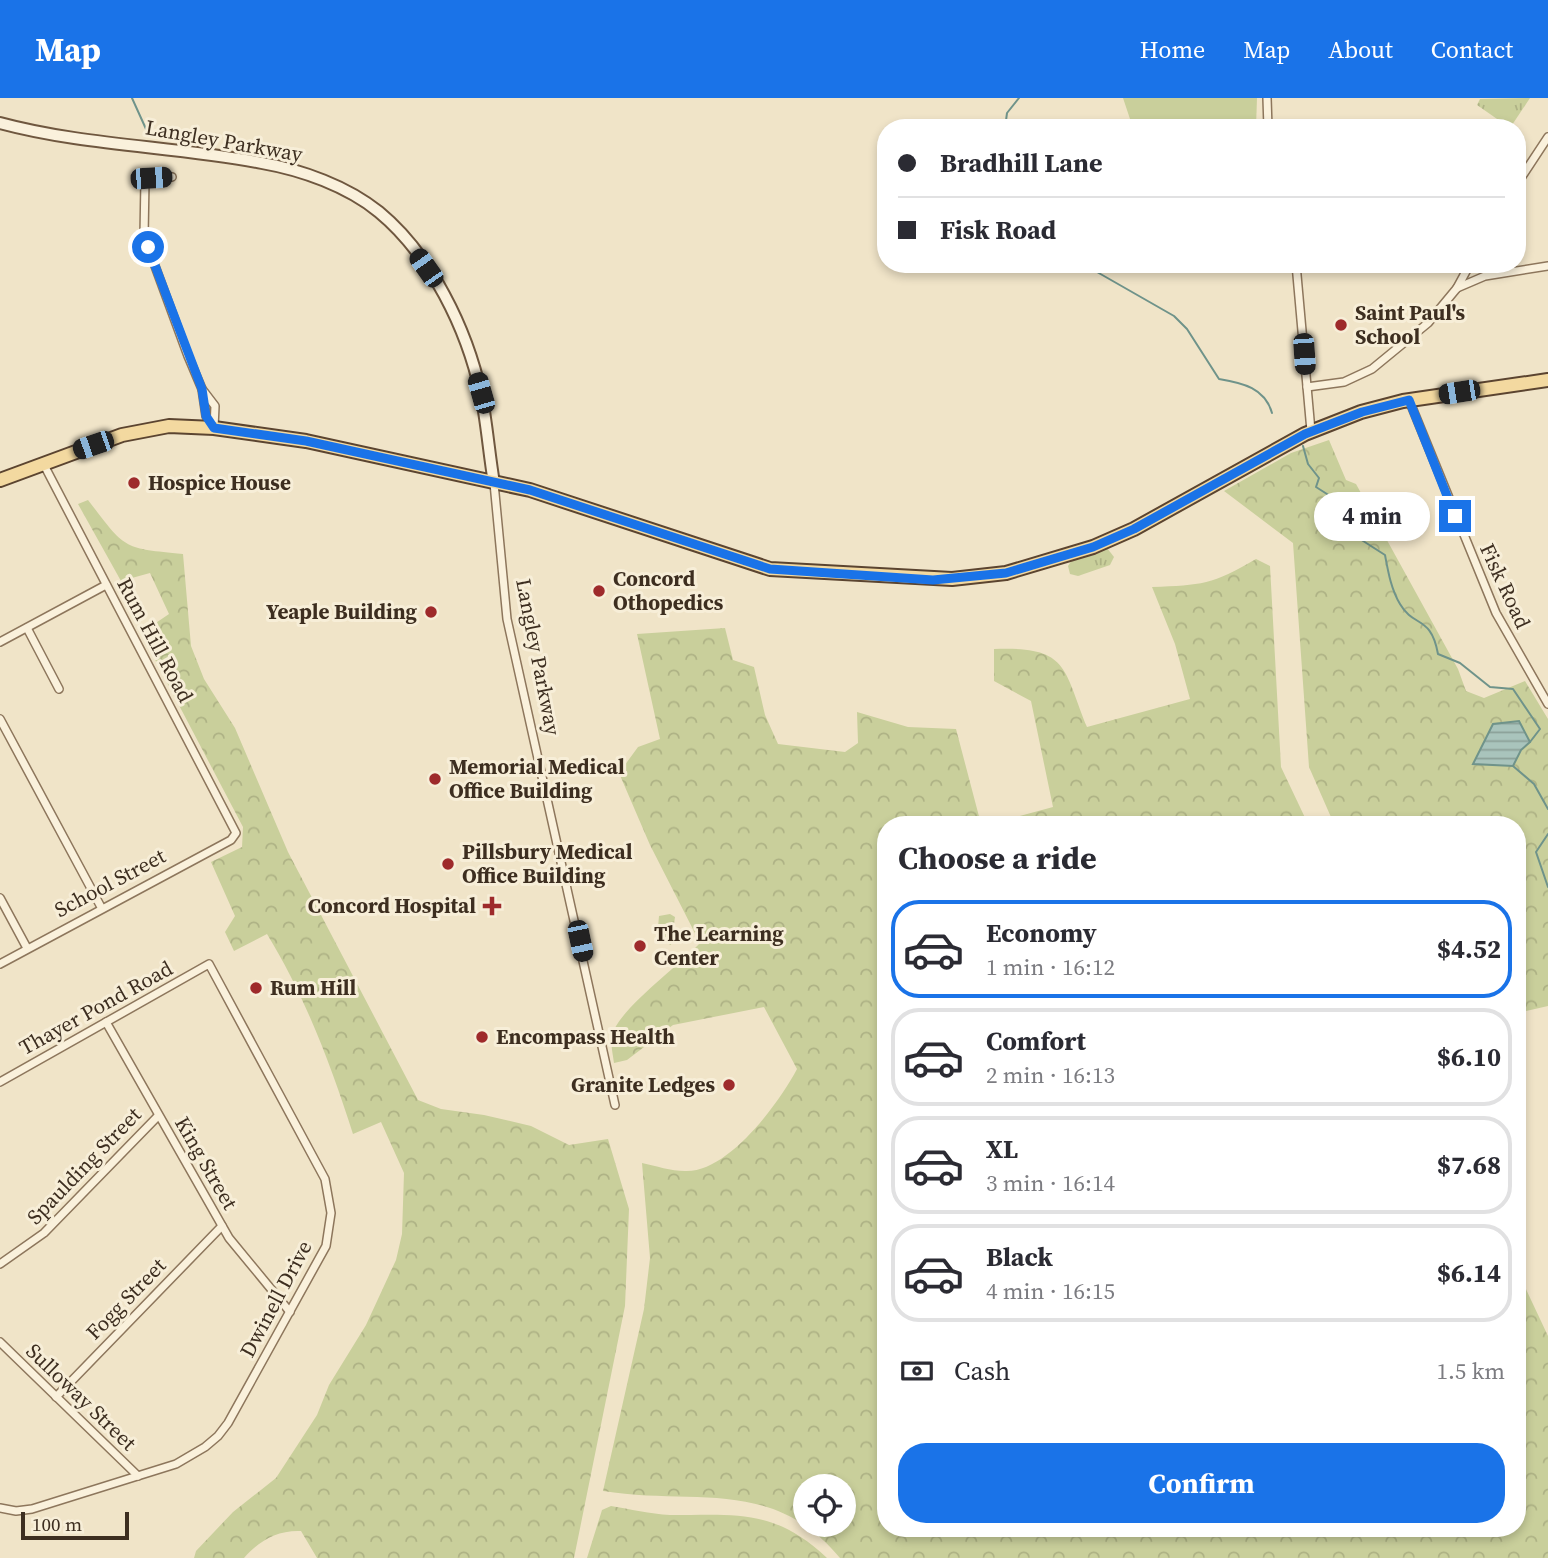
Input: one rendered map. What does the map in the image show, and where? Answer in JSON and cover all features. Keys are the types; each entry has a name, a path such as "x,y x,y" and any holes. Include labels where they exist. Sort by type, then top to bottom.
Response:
{"main road":[{"path":"0,480 43,462 152,428 214,428 306,441 542,494 770,569 952,579 1022,569 1093,547 1134,529 1311,431 1378,407 1548,380"}],"street":[{"path":"1267,98 1268,119"},
{"name":"Langley Parkway","path":"0,123 48,133 262,163 317,178 377,210 397,229 435,282 463,337 481,393 494,483 507,619 615,1105"},
{"path":"1526,170 1548,137"},
{"path":"172,177 145,180 142,225 202,389 206,416 214,428"},
{"path":"1526,269 1548,266"},
{"path":"1297,273 1311,431"},
{"path":"1307,387 1344,382 1372,369 1422,329 1457,288 1465,273"},
{"path":"1457,288 1485,276 1504,273"},
{"name":"Fisk Road","path":"1409,400 1496,613 1548,704"},
{"name":"Rum Hill Road","path":"43,462 236,833"},
{"path":"0,642 106,585"},
{"path":"27,628 59,689"},
{"path":"0,719 101,907"},
{"name":"School Street","path":"0,964 231,839 236,833"},
{"path":"0,898 27,948"},
{"name":"Thayer Pond Road","path":"0,1082 209,964"},
{"name":"Dwinell Drive","path":"0,1508 16,1511 32,1509 138,1476 191,1456 218,1436 228,1423 326,1245 330,1229 330,1196 326,1179 209,964"},
{"name":"King Street","path":"106,1022 238,1252 290,1312"},
{"name":"Spaulding Street","path":"0,1264 44,1233 158,1116"},
{"name":"Fogg Street","path":"56,1397 222,1226"},
{"name":"Sulloway Street","path":"0,1342 138,1476"}],"green space":[{"path":"1123,98 1257,98 1256,119 1130,119"},
{"path":"1530,98 1516,119 1497,119 1477,105 1480,99"},
{"path":"1329,440 1346,480 1356,484 1458,669 1466,691 1484,698 1525,681 1548,719 1548,1006 1526,1011 1526,816 1330,816 1309,767 1293,543 1224,491 1291,453"},
{"path":"88,500 126,543 147,550 183,554 191,646 204,679 235,728 288,852 418,1100 441,1109 531,1126 569,1145 608,1139 629,1209 625,1306 574,1558 317,1558 301,1531 292,1531 269,1538 244,1558 194,1558 196,1551 233,1512 276,1478 317,1415 329,1385 366,1325 396,1260 402,1234 404,1173 381,1122 353,1134 316,1031 267,934 234,951 225,932 235,916 211,862 242,847 243,827 141,633 169,614 150,573 121,581 78,504"},
{"path":"1107,548 1114,557 1110,565 1078,576 1070,574 1068,566 1072,560"},
{"path":"1256,559 1270,566 1281,767 1304,816 1020,816 1053,807 1031,701 994,681 994,649 1037,652 1060,665 1087,727 1190,699 1175,644 1152,587 1206,582"},
{"path":"725,628 733,660 754,667 765,715 778,744 845,752 858,743 857,712 908,727 956,729 979,816 877,816 877,1537 1526,1537 1526,1289 1548,1336 1548,1558 840,1558 819,1537 856,1537 856,1474 793,1474 793,1519 759,1505 730,1499 603,1491 644,1309 650,1258 642,1163 685,1171 701,1169 718,1161 735,1149 765,1117 797,1069 764,1007 673,1025 627,1060 614,1063 611,1038 617,1025 637,1001 700,943 650,845 619,773 638,747 660,739 637,634"},
{"path":"670,914 675,917 671,945 657,939 659,916"},
{"path":"611,1506 663,1514 735,1515 753,1518 789,1530 793,1533 793,1537 800,1537 827,1558 587,1558 602,1510"}],"water":[{"path":"1519,721 1530,742 1521,750 1513,766 1473,764 1493,724"}],"waterway":[{"path":"132,98 146,129"},
{"path":"1006,119 1007,113 1019,98"},
{"path":"1099,273 1174,316 1187,329 1219,379 1252,388 1264,398 1272,413"},
{"path":"1303,446 1308,464 1319,478 1316,487 1341,503 1337,514 1346,530 1385,555 1390,580 1405,611 1427,627 1438,654 1460,663 1490,687 1513,689 1540,729 1530,742"},
{"path":"1513,766 1534,784 1548,809"},
{"path":"1548,834 1536,852 1548,887"}],"place":[{"name":"Saint Paul's School","path":"1341,325"},
{"name":"Hospice House","path":"134,483"},
{"name":"Concord Othopedics","path":"599,591"},
{"name":"Yeaple Building","path":"431,612"},
{"name":"Memorial Medical Office Building","path":"435,779"},
{"name":"Pillsbury Medical Office Building","path":"448,864"},
{"name":"Concord Hospital","path":"492,906"},
{"name":"The Learning Center","path":"640,946"},
{"name":"Rum Hill","path":"256,988"},
{"name":"Encompass Health","path":"482,1037"},
{"name":"Granite Ledges","path":"729,1085"}],"route":[{"path":"148,247 202,389 206,416 214,428 306,441 530,490 770,569 933,580 977,577 1022,569 1093,547 1134,529 1311,431 1378,407 1409,400 1455,516"}]}
